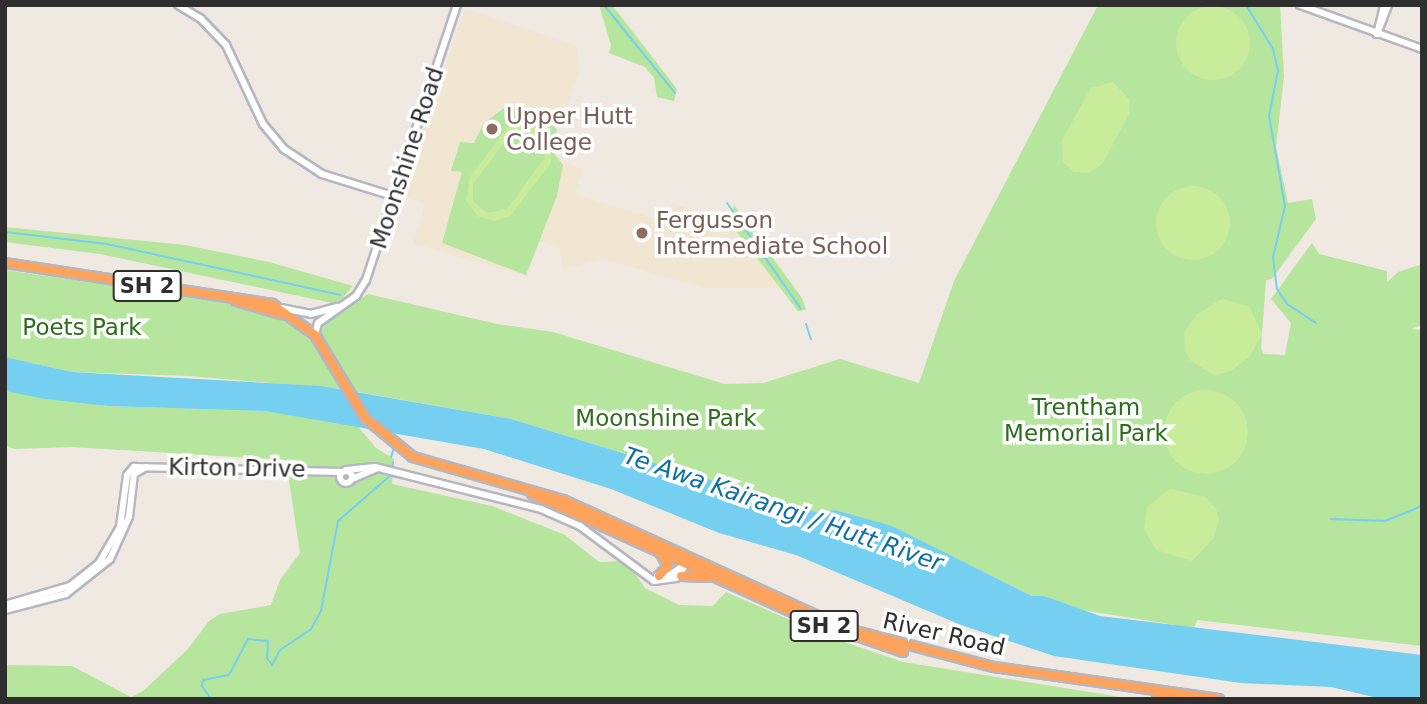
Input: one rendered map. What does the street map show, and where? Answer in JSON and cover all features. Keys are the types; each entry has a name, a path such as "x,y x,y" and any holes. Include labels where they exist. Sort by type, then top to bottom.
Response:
{"highway":[{"name":"River Road","path":"5,265 253,298 281,308 315,335 365,418 405,453 559,505 788,611 919,656 1178,699"},
{"name":"River Road","path":"5,265 266,307 299,326 334,366"},
{"name":"River Road","path":"481,477 547,494 600,515 772,597 844,628 950,658 1219,699"},
{"path":"600,515 681,556 687,563 695,563 772,597"},
{"path":"657,550 668,566 659,576"},
{"path":"681,576 701,575 788,611"}],"street":[{"path":"178,5 201,19 226,45 263,124 284,149 322,174 393,196"},
{"name":"Moonshine Road","path":"315,335 318,323 346,304 366,280 457,5"},
{"path":"1300,5 1422,49"},
{"path":"1377,34 1386,5"},
{"path":"281,308 311,314 346,304"},
{"path":"384,469 345,483 343,473 362,465 384,469 500,495 559,515 659,582 681,576 687,563"},
{"name":"Kirton Drive","path":"5,608 57,592 99,563 120,527 128,472 134,467 327,470 343,473"},
{"path":"639,570 659,576 687,563"}],"shaded area":[{"name":"Upper Hutt College","path":"465,9 576,45 580,67 555,145 560,161 583,169 575,194 665,222 672,203 735,225 782,288 704,288 603,259 563,269 559,247 540,241 527,277 413,243 425,204 401,195"}],"green space":[{"path":"599,5 612,5 677,89 674,101 657,97 654,78 645,67 609,53 611,45"},
{"name":"Trentham Memorial Park","path":"1098,5 1280,5 1284,76 1276,147 1288,203 1312,199 1316,219 1272,279 1266,280 1261,348 1264,354 1285,355 1291,323 1271,299 1312,243 1319,254 1387,271 1387,282 1398,272 1422,264 1422,325 1411,329 1422,330 1422,646 1197,620 1194,628 1076,609 1044,596 1032,596 891,526 835,510 819,513 511,419 352,391 321,338 321,327 368,294 497,324 553,332 725,384 763,383 840,359 919,383 954,281"},
{"path":"1213,6 1227,9 1239,17 1247,29 1250,43 1247,57 1239,69 1227,77 1213,80 1199,77 1187,69 1179,57 1176,43 1179,29 1187,17 1199,9"},
{"path":"1113,82 1130,100 1129,114 1103,163 1089,173 1074,172 1063,162 1062,140 1091,88"},
{"path":"504,108 534,112 557,129 551,150 563,165 557,196 526,275 442,243 462,172 451,171 460,142 474,143 484,123"},
{"path":"532,122 551,138 551,163 510,216 495,221 479,217 466,201 470,177 508,127","holes":["522,129 542,139 545,157 507,209 486,213 473,201 473,184 509,136"]},
{"path":"1186,186 1200,186 1214,192 1224,202 1230,223 1224,244 1214,254 1200,260 1186,260 1172,254 1162,244 1156,230 1156,216 1162,202 1172,192"},
{"path":"734,205 802,298 806,310 798,311 729,222"},
{"path":"5,227 185,245 269,262 353,286 337,304 100,254 5,242"},
{"name":"Poets Park","path":"5,270 236,303 279,316 312,342 342,389 189,376 72,372 5,357"},
{"path":"1222,299 1249,306 1262,334 1250,356 1231,371 1214,375 1191,361 1185,352 1184,332 1197,314"},
{"path":"1198,390 1214,390 1230,397 1241,408 1248,424 1245,448 1236,462 1214,474 1198,474 1182,467 1171,456 1164,440 1164,424 1171,408 1182,397"},
{"path":"5,391 108,406 265,411 356,424 376,448 394,459 392,484 492,506 565,535 599,562 626,561 645,588 679,605 713,606 726,592 827,636 903,662 1133,699 5,699 5,665 72,666 131,697 143,691 188,649 209,621 220,614 271,605 280,580 300,553 286,460 72,447 14,449 5,445"},
{"path":"1170,489 1206,497 1216,509 1219,520 1214,538 1192,561 1156,550 1144,529 1147,507"}],"water":[{"name":"Te Awa Kairangi / Hutt River","path":"5,357 72,372 321,386 511,419 819,513 835,510 892,526 1032,596 1044,596 1100,616 1422,655 1422,699 1382,699 1331,687 1241,683 1054,656 961,625 796,555 719,533 611,489 484,449 265,411 108,406 45,399 5,391"}],"waterway":[{"path":"604,5 675,93"},
{"path":"1246,5 1273,49 1278,71 1269,116 1285,206 1273,257 1277,289 1287,304 1316,323"},
{"path":"727,203 801,309"},
{"path":"5,232 107,244 341,295"},
{"path":"806,324 811,339"},
{"path":"391,457 395,445"},
{"path":"392,469 393,462"},
{"path":"211,699 202,686 203,680 229,675 248,639 268,641 267,658 272,665 280,650 311,629 321,611 338,521 391,475"},
{"path":"1331,519 1385,521 1422,506"}],"place":[{"name":"Upper Hutt College","path":"492,129"},
{"name":"Fergusson Intermediate School","path":"642,233"}],"park label":[{"name":"Moonshine Park","path":"666,418"}]}
